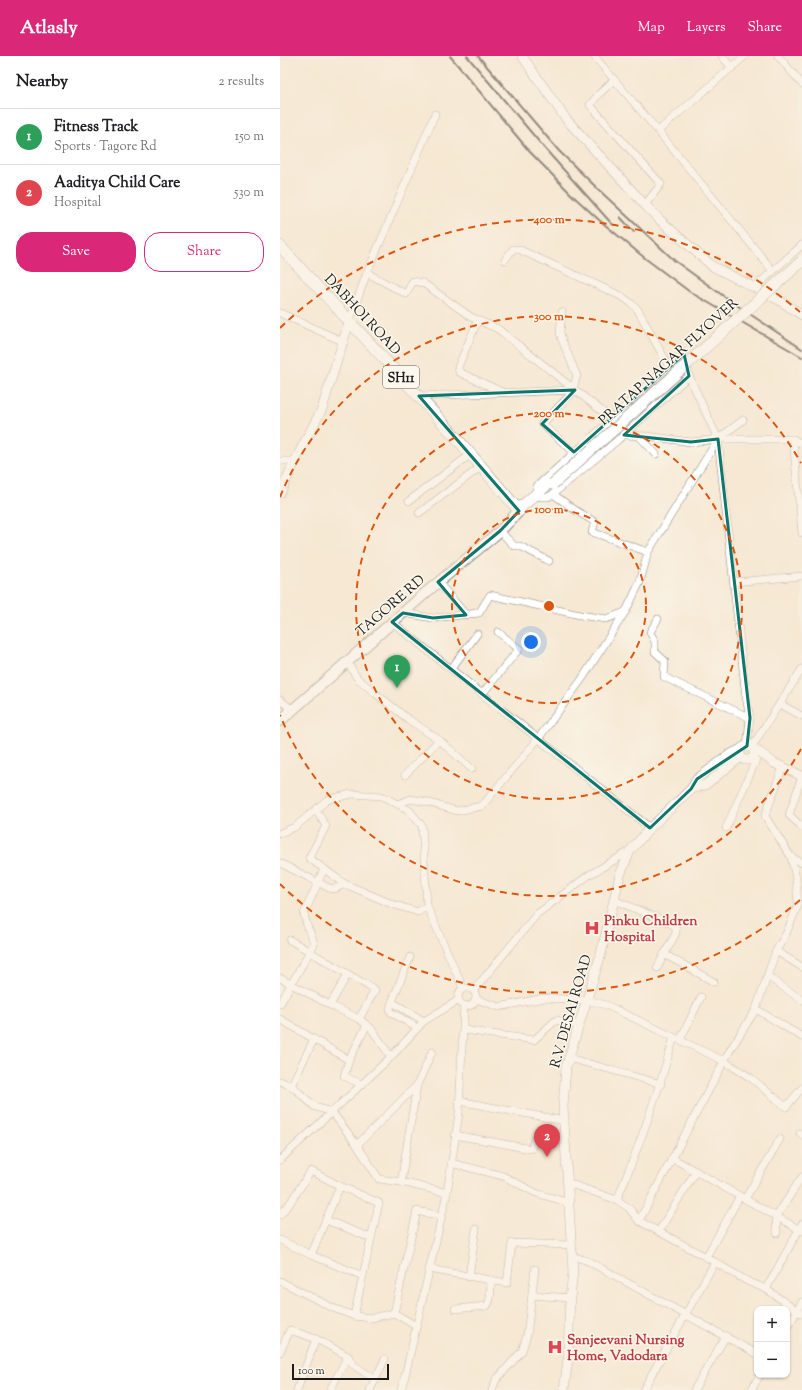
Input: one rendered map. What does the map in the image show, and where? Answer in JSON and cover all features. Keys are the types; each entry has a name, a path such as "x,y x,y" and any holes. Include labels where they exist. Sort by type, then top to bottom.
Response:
{"main road":[{"name":"DABHOI ROAD","path":"280,246 482,466 518,511"},
{"name":"PRATAP NAGAR FLYOVER","path":"518,511 524,510 545,492 802,261"},
{"name":"TAGORE RD","path":"280,721 438,582 500,531 518,511"}],"street":[{"path":"522,56 566,119 645,205 706,262 792,307 802,315"},
{"path":"594,56 773,271"},
{"path":"722,56 732,68"},
{"path":"658,131 745,56"},
{"path":"778,56 802,84"},
{"path":"614,80 590,105 661,184 645,205"},
{"path":"280,493 322,408 342,341 367,273 435,114"},
{"path":"754,288 802,245"},
{"path":"505,260 513,249 518,250 621,296 632,303 638,310 669,367"},
{"path":"770,295 802,267"},
{"path":"367,273 406,294 413,280 423,283 471,317 498,329 612,419"},
{"path":"562,312 560,333 577,376 574,389 542,424 574,452"},
{"path":"280,313 342,341"},
{"path":"478,320 458,367 458,372 504,393"},
{"path":"648,552 592,532 595,522 537,486 684,354 689,376 718,439 746,698 750,718 749,753"},
{"path":"545,492 624,435 689,376"},
{"path":"419,396 574,389"},
{"path":"397,804 411,799 457,811 482,806 538,739 582,679 625,612 640,582 648,552 718,439 743,420"},
{"path":"624,435 691,442 718,439 793,439 802,444"},
{"path":"639,436 656,454"},
{"path":"793,439 802,533"},
{"path":"409,501 471,454"},
{"path":"280,461 295,461"},
{"path":"419,513 482,466"},
{"path":"500,531 514,546 520,546 549,561"},
{"path":"734,582 802,576"},
{"path":"438,582 466,615"},
{"path":"402,614 433,618 479,614 490,595 580,615 606,619 625,612"},
{"path":"658,619 650,632 656,642 656,652 665,661 664,677 750,718"},
{"path":"392,622 650,828"},
{"path":"482,694 519,649 498,632"},
{"path":"451,669 477,634"},
{"path":"348,661 357,678 408,719 439,740 472,769"},
{"path":"726,828 749,753 802,669"},
{"path":"280,700 292,710"},
{"path":"780,704 802,716"},
{"path":"404,775 439,740"},
{"path":"749,753 802,776 789,815 802,827"},
{"name":"R.V. DESAI ROAD","path":"564,1390 568,1359 570,1298 573,1272 565,1138 564,1100 566,1067 601,954 620,875 630,851 650,828 691,789 698,779 729,755 749,753"},
{"path":"639,1221 724,1061 756,1009 776,951 800,907 796,878 791,857 765,816 783,767"},
{"path":"280,833 295,827 327,800 351,794 382,796 410,810 422,826 427,906 463,988"},
{"path":"794,799 802,803"},
{"path":"316,810 326,826 309,858 346,884 392,904 418,912 427,906"},
{"path":"474,990 537,914 590,876 630,851"},
{"path":"791,857 802,863"},
{"path":"280,863 329,888 334,889 346,884"},
{"path":"280,1004 311,952 314,944 304,914 324,869"},
{"path":"614,900 676,928 676,933 656,968"},
{"path":"290,940 375,990 360,1019"},
{"path":"776,951 802,967"},
{"path":"664,954 714,982"},
{"path":"410,957 390,1008 391,1012 417,1028"},
{"path":"330,1005 348,974"},
{"path":"767,976 802,1000"},
{"path":"280,978 330,1005 360,1019 371,1028 391,1057"},
{"path":"401,1390 447,1193 459,1113 464,1030 462,1002 459,993 463,988 469,987 474,990 477,996 473,1004 467,1006 462,1002"},
{"path":"617,1200 640,1143 677,1039 701,997"},
{"path":"476,999 499,1007 544,998 587,1000 606,1005 724,1061 751,1078 786,1107 802,1088"},
{"path":"392,1002 424,1021"},
{"path":"280,1160 391,1057 424,1021 462,1002"},
{"path":"756,1009 802,1037"},
{"path":"280,1019 349,1060"},
{"path":"464,1030 534,1040 556,1020 579,1025"},
{"path":"361,1084 344,1076 349,1060 367,1025"},
{"path":"291,1086 314,1039"},
{"path":"401,1182 417,1085 432,1052"},
{"path":"569,1058 660,1084"},
{"path":"280,1081 291,1086 316,1107 332,1112 357,1145 379,1179 401,1182 447,1193"},
{"path":"357,1145 417,1085"},
{"path":"459,1101 565,1121"},
{"path":"455,1135 531,1149 536,1136 565,1138"},
{"path":"706,1257 780,1139"},
{"path":"672,1158 776,1216 801,1228 766,1289"},
{"path":"451,1163 503,1176 536,1193 563,1201 569,1205"},
{"path":"280,1215 290,1203 311,1171 340,1186 379,1203 354,1316"},
{"path":"659,1231 696,1171"},
{"path":"777,1233 776,1216 802,1177"},
{"path":"568,1183 617,1200 629,1208 639,1221 747,1281 766,1289 799,1312"},
{"path":"311,1255 340,1186"},
{"path":"394,1313 417,1211 441,1216"},
{"path":"326,1220 371,1238"},
{"path":"468,1277 476,1229"},
{"path":"280,1240 311,1255 363,1276"},
{"path":"429,1269 507,1283 512,1243 571,1245"},
{"path":"572,1256 588,1261 754,1352"},
{"path":"642,1390 715,1262"},
{"path":"492,1390 496,1380 522,1351 525,1343 535,1269"},
{"path":"455,1308 487,1306 489,1303 491,1280"},
{"path":"280,1281 332,1308 354,1316 371,1318 394,1313 416,1326"},
{"path":"532,1295 570,1298"},
{"path":"790,1324 799,1312 802,1302"},
{"path":"280,1352 290,1330 316,1339 348,1356 352,1364 376,1380"},
{"path":"694,1390 726,1336"},
{"path":"297,1390 316,1339"},
{"path":"330,1390 348,1356"},
{"path":"370,1390 385,1359"},
{"path":"751,1390 758,1378"}],"highlighted area":[{"path":"684,354 689,376 624,435 691,442 718,439 750,718 747,746 697,779 691,789 650,828 392,622 403,613 433,618 466,615 438,582 500,531 519,511 419,396 575,390 542,424 574,452"}],"railway":[{"path":"450,56 530,152 598,219 646,259 690,292 802,357"},
{"path":"467,56 546,150 612,224"},
{"path":"478,56 559,151 675,261 729,300 802,349"},
{"path":"620,217 634,232"}],"place":[{"name":"Fitness Track","path":"397,688"},
{"name":"Pinku Children Hospital","path":"592,928"},
{"name":"Aaditya Child Care","path":"547,1157"},
{"name":"Sanjeevani Nursing Home, Vadodara","path":"555,1347"}]}
